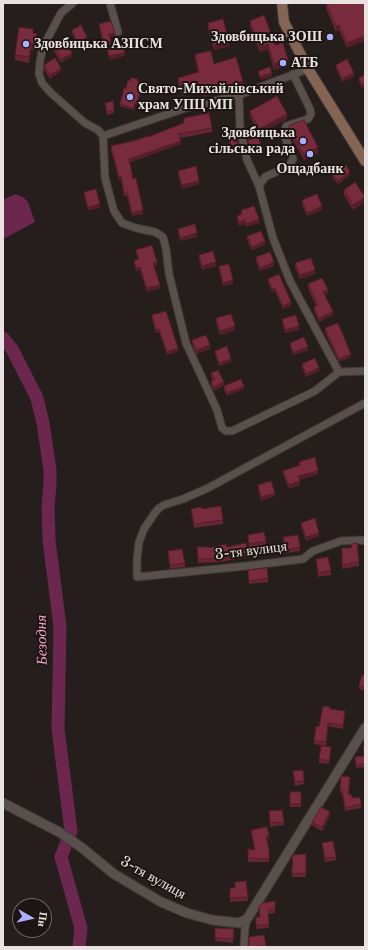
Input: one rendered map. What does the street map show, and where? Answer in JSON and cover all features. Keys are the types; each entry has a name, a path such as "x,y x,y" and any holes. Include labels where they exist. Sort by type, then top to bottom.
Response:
{"main road":[{"path":"282,3 284,22 308,69 365,161"}],"street":[{"path":"73,3 61,13 43,48 39,74 42,83 85,123 98,130 103,136 105,178 114,211 122,222 136,228 155,232 163,237 169,274 186,343 217,410 222,428 226,431 232,431 315,391 339,372 365,370"},
{"path":"110,3 118,32"},
{"path":"103,136 186,108 239,95 308,69"},
{"path":"259,186 265,177 289,166 293,159 284,134 286,126 308,119 311,114 293,74"},
{"path":"239,95 240,128 247,160 259,186 274,238 290,281 339,372"},
{"name":"3-тя вулиця","path":"365,403 208,488 159,508 144,529 138,542 137,577 303,559 313,551 341,541 365,541"},
{"path":"244,947 247,919 365,728"},
{"name":"3-тя вулиця","path":"3,803 59,832 114,874 161,902 187,913 212,920 234,923 243,922 247,919"}],"shaded area":[{"path":"15,194 24,198 28,202 35,222 3,239 3,200"}],"building":[{"path":"326,3 365,3 365,36 347,43 339,25 336,26"},
{"path":"264,15 275,45 283,43 288,60 274,64 268,44 260,47 250,21"},
{"path":"223,19 229,41 214,45 208,23"},
{"path":"111,21 115,33 109,34 111,41 104,43 99,24"},
{"path":"81,25 87,37 77,42 72,30"},
{"name":"Здовбицька АЗПСМ","path":"19,27 33,29 33,33 37,34 35,45 31,45 29,57 15,55"},
{"path":"65,40 72,53 61,59 54,47"},
{"path":"131,40 132,46 124,47 123,42"},
{"path":"123,46 125,53 109,56 107,50"},
{"path":"211,51 214,64 236,57 243,81 203,92 202,85 182,91 178,78 199,72 195,54"},
{"path":"55,58 61,68 50,75 44,65"},
{"path":"347,59 354,73 342,79 336,65"},
{"path":"270,67 272,73 260,77 258,71"},
{"path":"365,75 365,83 362,84 359,78"},
{"name":"Свято-Михайлівський храм УПЦ МП","path":"131,78 138,79 138,83 140,83 138,91 140,92 134,108 120,104 124,88 126,88 128,80 130,81"},
{"path":"277,96 287,114 259,129 250,111"},
{"path":"113,101 114,110 107,112 105,103"},
{"path":"209,113 212,128 178,134 181,141 129,159 133,179 136,178 143,210 132,213 127,192 124,193 121,176 119,177 111,146 148,137 184,123 184,118"},
{"name":"Здовбицька сільська рада","path":"304,120 318,147 304,155 289,128 290,125"},
{"path":"235,130 238,144 231,146 227,132"},
{"path":"258,137 262,147 251,151 248,140"},
{"path":"346,165 350,172 338,181 333,174"},
{"path":"196,166 199,181 182,185 178,171"},
{"path":"355,182 365,197 353,205 344,190"},
{"path":"96,189 100,204 88,207 84,192"},
{"path":"317,194 322,206 307,213 302,200"},
{"path":"254,206 259,219 246,224 245,220 239,222 237,216 242,214 241,210"},
{"path":"195,224 197,233 180,238 178,229"},
{"path":"261,231 265,241 252,247 247,236"},
{"path":"152,245 157,262 153,263 160,285 147,288 140,267 136,268 134,261 139,259 136,250"},
{"path":"213,251 216,262 202,266 199,255"},
{"path":"270,252 274,262 260,268 256,257"},
{"path":"311,258 315,270 300,275 295,263"},
{"path":"229,264 233,280 223,283 219,266"},
{"path":"279,274 291,302 283,306 275,288 272,289 268,279"},
{"path":"322,278 328,290 323,292 333,311 319,319 314,307 318,305 308,284"},
{"path":"166,311 178,348 167,352 159,329 156,330 152,315"},
{"path":"231,314 235,326 220,331 216,318"},
{"path":"296,315 299,326 285,330 282,319"},
{"path":"338,323 351,354 339,359 325,328"},
{"path":"206,335 210,345 196,350 192,340"},
{"path":"304,337 308,347 293,352 290,343"},
{"path":"227,346 231,359 219,363 215,351"},
{"path":"315,358 319,368 306,374 302,364"},
{"path":"218,370 224,382 214,387 211,381 215,380 211,373"},
{"path":"241,379 244,386 227,393 224,386"},
{"path":"315,457 318,471 298,476 300,481 289,485 283,471 300,465 299,462"},
{"path":"271,481 275,493 261,497 258,485"},
{"path":"221,506 223,520 194,524 191,509"},
{"path":"315,518 319,533 306,537 301,523"},
{"path":"264,532 266,541 249,544 248,535"},
{"path":"298,535 300,547 286,550 283,537"},
{"path":"246,543 248,553 220,558 198,559 197,547 209,548 226,544 227,547"},
{"path":"357,543 359,562 342,565 342,548 352,548 351,544"},
{"path":"182,549 185,563 170,565 168,551"},
{"path":"328,557 331,571 318,573 316,559"},
{"path":"267,568 268,578 249,581 248,570"},
{"path":"362,675 365,676 365,687 359,685"},
{"path":"323,706 330,707 330,709 345,711 343,725 328,723 326,742 314,741 316,726 319,727"},
{"path":"321,746 331,747 329,761 319,759"},
{"path":"363,746 365,746 365,764 356,765 355,757 364,756"},
{"path":"303,770 304,781 295,782 293,771"},
{"path":"341,776 350,777 348,794 351,794 352,798 360,797 361,804 345,808 342,789 340,789"},
{"path":"290,792 301,792 301,804 290,804"},
{"path":"321,807 330,812 322,827 312,822"},
{"path":"282,810 284,822 270,823 269,811"},
{"path":"267,827 269,836 266,836 269,859 248,858 248,849 255,850 251,830"},
{"path":"333,841 336,857 325,858 322,843"},
{"path":"306,854 306,873 292,874 292,855"},
{"path":"246,881 248,897 230,898 230,888 235,888 235,882"},
{"path":"275,901 275,909 268,910 269,925 256,925 256,917 260,917 259,907 262,903"},
{"path":"215,928 234,929 233,939 215,938"},
{"path":"264,935 266,946 249,947 249,937"}],"waterway":[{"name":"Безодня","path":"3,338 12,349 37,398 43,423 50,470 48,507 49,540 60,627 58,729 71,831 61,857 81,928 79,947"}],"place":[{"name":"Здовбицька ЗОШ","path":"330,37"},
{"name":"Здовбицька АЗПСМ","path":"26,44"},
{"name":"АТБ","path":"283,63"},
{"name":"Свято-Михайлівський храм УПЦ МП","path":"130,97"},
{"name":"Здовбицька сільська рада","path":"303,141"},
{"name":"Ощадбанк","path":"310,154"}]}
